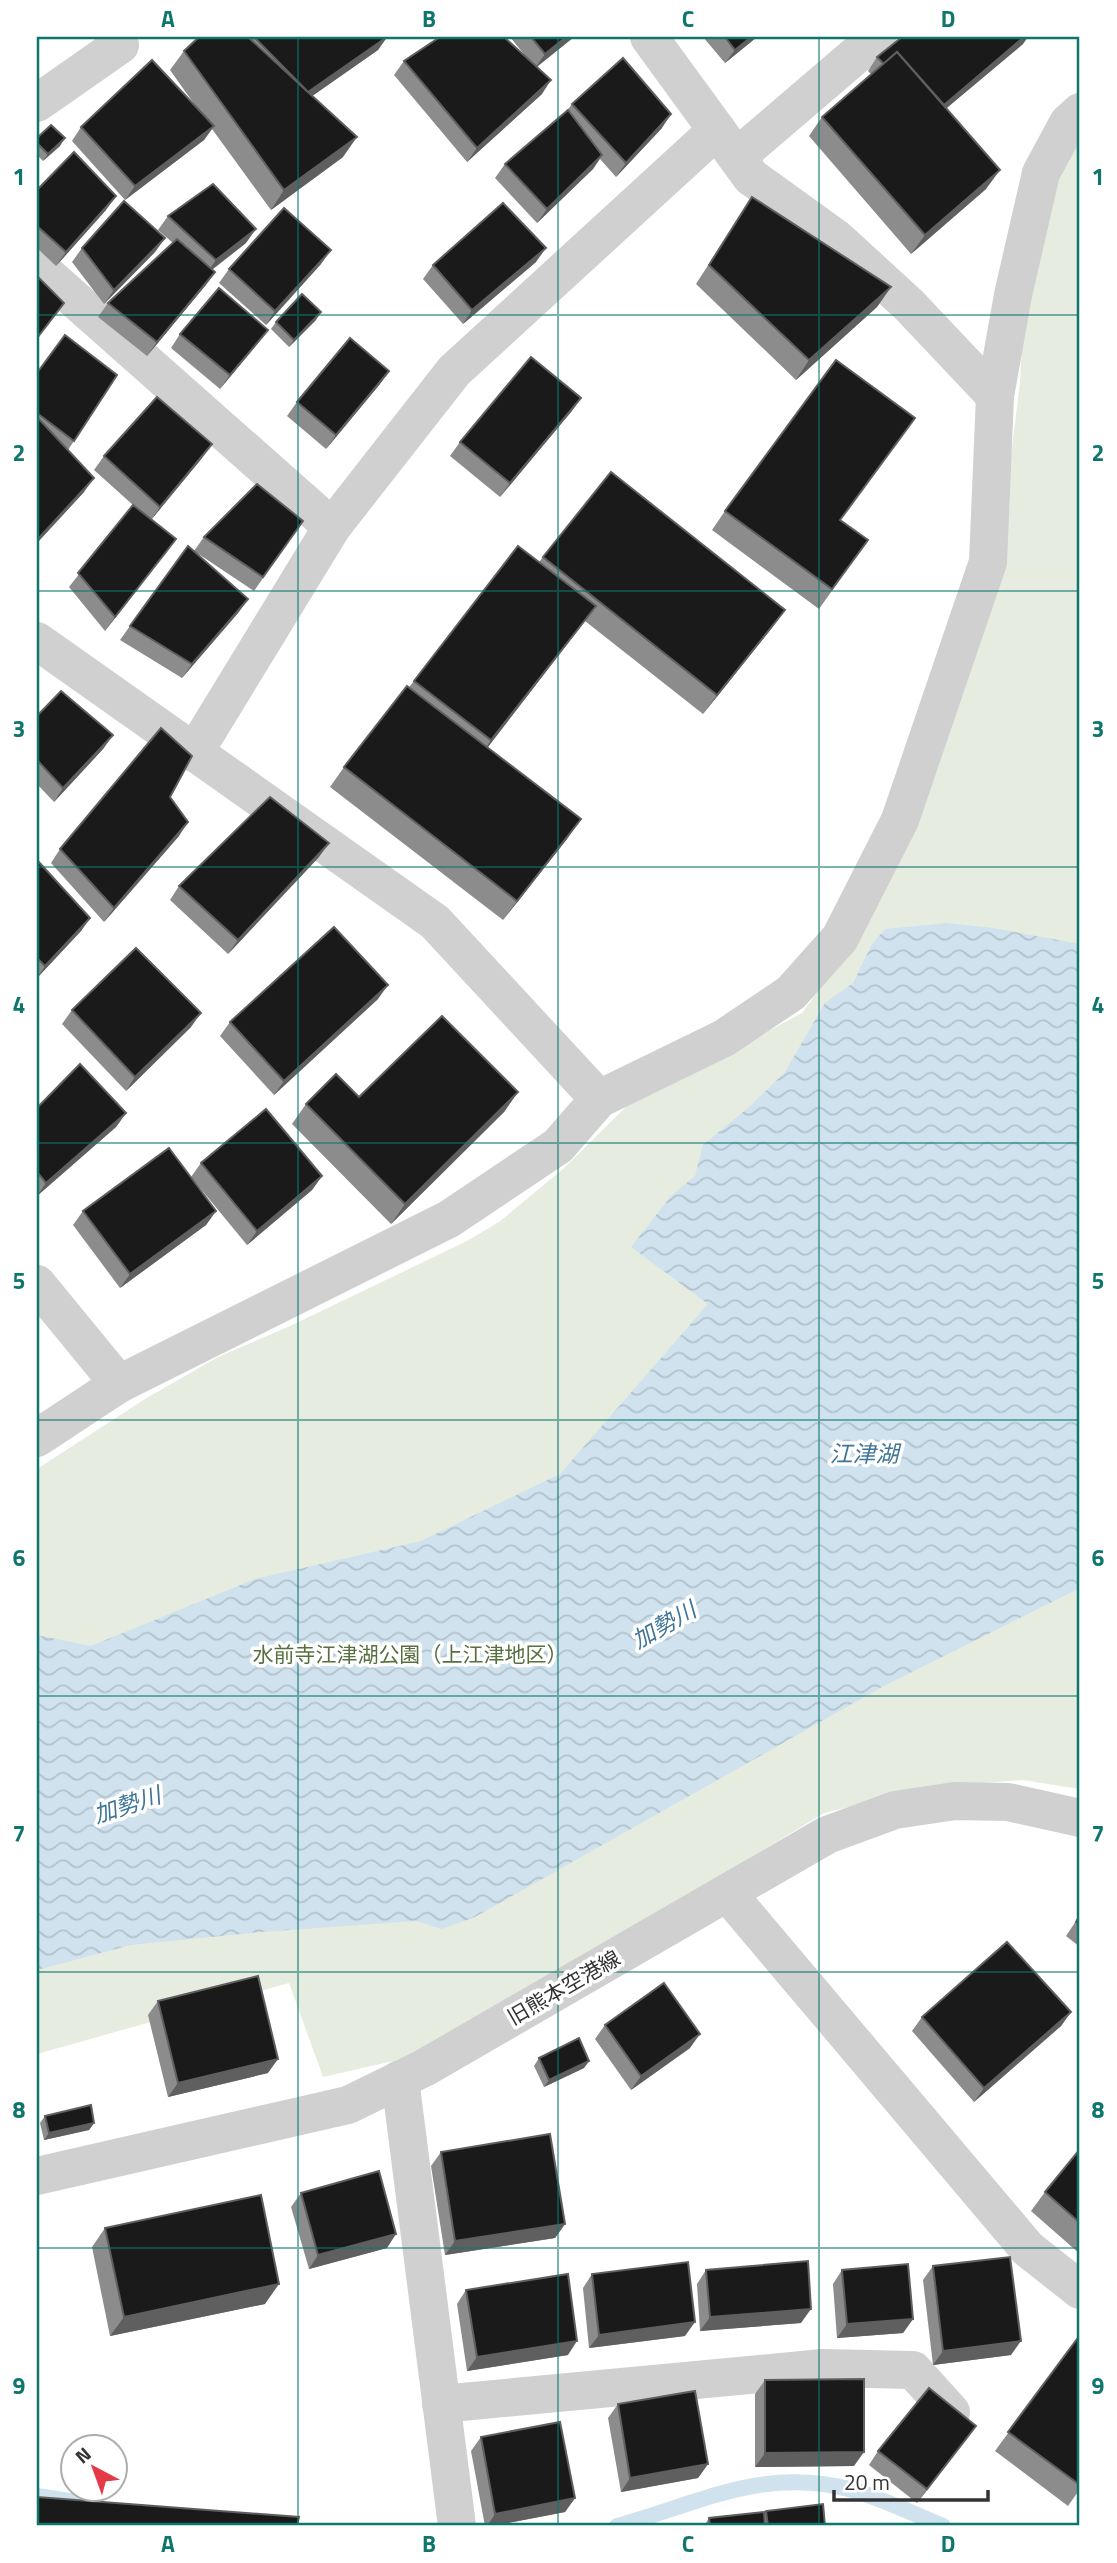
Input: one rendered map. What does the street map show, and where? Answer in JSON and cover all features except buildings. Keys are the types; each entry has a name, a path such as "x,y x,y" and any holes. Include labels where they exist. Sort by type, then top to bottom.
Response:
{"street":[{"path":"37,103 120,45 113,37"},
{"path":"649,37 751,177 837,239 909,304 995,396"},
{"path":"194,753 332,527 454,371 727,144 877,37"},
{"path":"37,1438 119,1384 449,1219 558,1146 599,1100 724,1038 791,993 840,938 900,820 988,562 995,396 1013,295 1041,173 1068,123 1080,113"},
{"path":"37,267 332,527"},
{"path":"37,641 435,922 599,1100"},
{"path":"37,1284 119,1384"},
{"name":"旧熊本空港線","path":"37,2176 348,2105 400,2079 728,1894 827,1835 895,1810 955,1801 1009,1802 1080,1818"},
{"path":"728,1894 1028,2249 1080,2290"},
{"path":"400,2079 457,2526"},
{"path":"441,2404 836,2368 913,2370 951,2412"}],"green space":[{"name":"水前寺江津湖公園（上江津地区）","path":"1080,130 1080,1789 1022,1780 932,1787 824,1813 428,2053 323,2077 289,1983 37,2054 37,1469 145,1399 218,1357 288,1327 467,1241 499,1222 563,1169 636,1097 713,1061 802,1013 842,958 995,589 1020,382 1024,309 1039,225"}],"water":[{"name":"江津湖","path":"948,923 993,928 1080,944 1080,1588 882,1687 475,1917 442,1929 416,1921 131,1945 37,1970 37,1635 91,1646 255,1579 421,1541 560,1474 708,1304 631,1247 671,1196 695,1176 703,1145 748,1108 785,1072 825,1003 853,983 872,944 885,929"}],"waterway":[{"path":"617,2526 732,2490 790,2482 853,2490 943,2526"},
{"path":"37,2496 60,2500"}],"water label":[{"name":"加勢川","path":"664,1625"},
{"name":"加勢川","path":"127,1805"}]}
